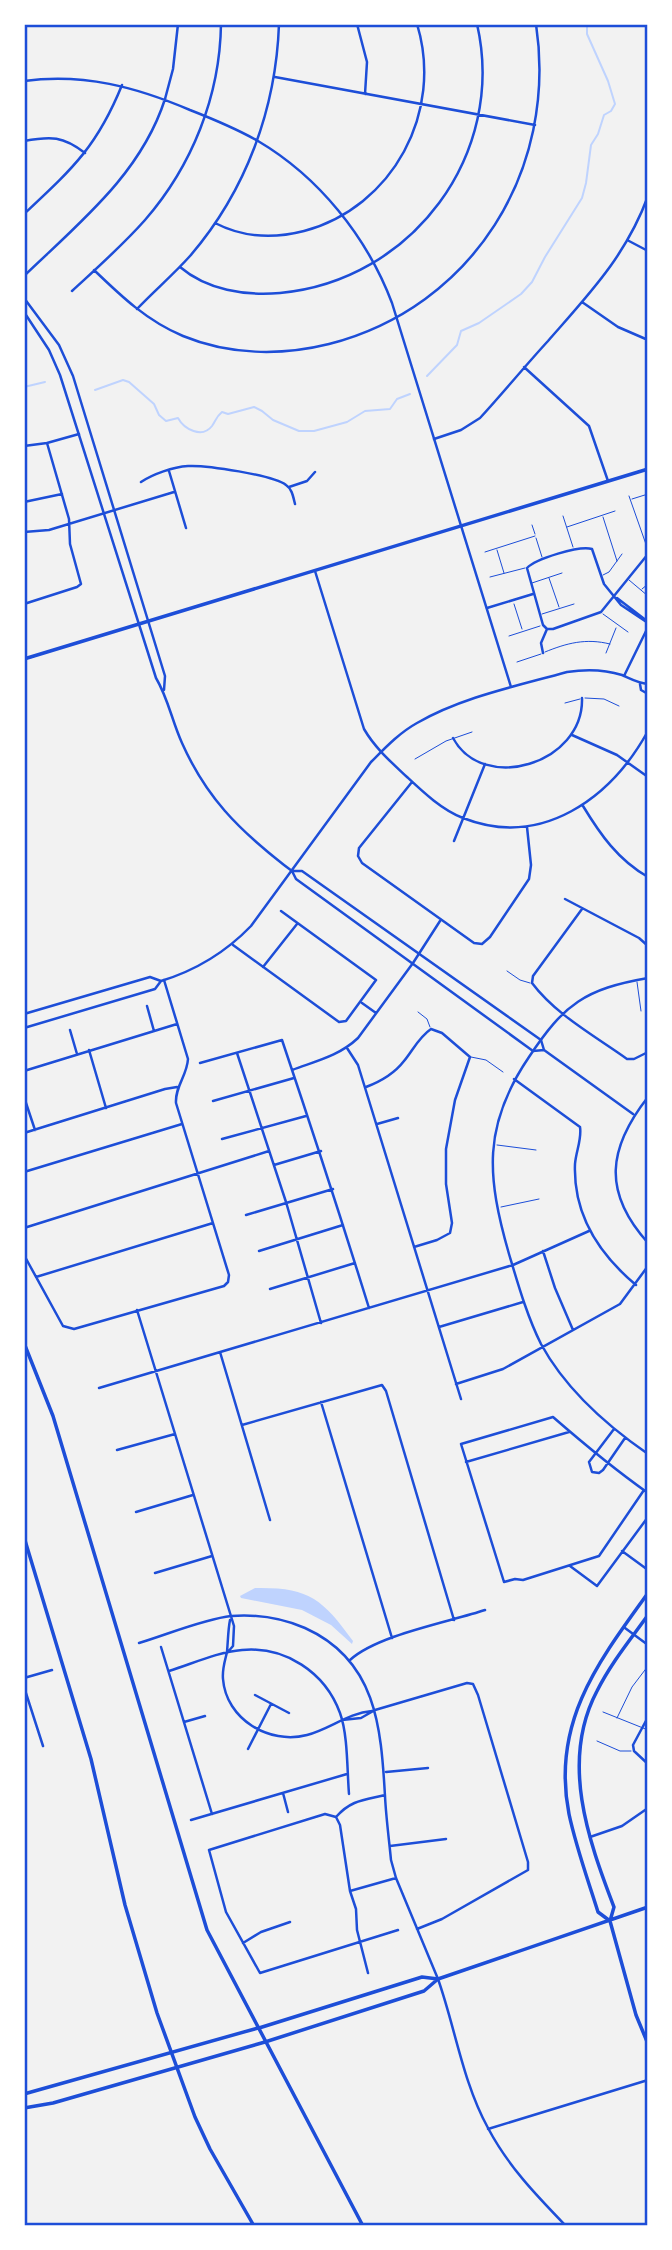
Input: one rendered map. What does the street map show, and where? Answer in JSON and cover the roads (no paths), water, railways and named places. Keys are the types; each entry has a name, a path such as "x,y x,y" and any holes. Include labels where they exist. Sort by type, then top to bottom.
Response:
{"main road":[{"path":"24,659 648,469"},
{"path":"24,1343 65,1454 201,1914 216,1949 363,2225"},
{"path":"24,1537 91,1759 140,1958 170,2052 210,2149 254,2225"},
{"path":"610,1921 598,1912 572,1825 566,1792 566,1755 573,1721 585,1687 648,1593"},
{"path":"648,1615 615,1659 595,1693 585,1722 579,1764 581,1803 614,1908 610,1921 636,2015 648,2045"},
{"path":"24,2108 53,2103 265,2042 424,1991 438,1979 648,1907"},
{"path":"24,2094 258,2028 422,1977 438,1979"}],"street":[{"path":"24,276 102,201 125,174 152,132 173,69 178,24"},
{"path":"72,291 160,202 188,156 205,116 218,66 221,24"},
{"path":"137,309 180,267 215,223 242,177 257,141 275,77 279,24"},
{"path":"357,24 367,62 365,94"},
{"path":"215,223 242,234 275,236 311,229 342,215 369,196 394,169 411,139 422,104 425,63 417,24"},
{"path":"180,267 194,278 238,292 263,294 318,287 345,278 374,263 410,237 445,196 468,154 479,115 482,61 477,24"},
{"path":"94,270 137,309 160,325 183,336 224,348 255,352 288,351 328,344 371,330 396,317 444,284 484,241 518,183 535,125 540,79 536,24"},
{"path":"275,77 535,125"},
{"path":"24,80 72,78 122,85 165,99 257,141 306,177 342,215 374,263 388,292 510,687"},
{"path":"24,214 85,153 107,120 122,85"},
{"path":"24,141 59,138 71,142 85,153"},
{"path":"434,439 475,422 582,302 611,267 628,240 648,196"},
{"path":"628,240 648,251"},
{"path":"24,298 59,345 73,376 165,676 164,693"},
{"path":"582,302 608,321 648,340"},
{"path":"24,312 49,350 60,375 106,512 156,678 186,752 212,797 234,824 292,871 296,880 533,1051 544,1050"},
{"path":"524,367 586,422 596,442 608,481"},
{"path":"24,446 47,443 80,433"},
{"path":"24,604 77,587 81,583 70,544 70,524 47,443"},
{"path":"141,482 154,475 187,466 223,470 275,478 289,487 295,504"},
{"path":"169,471 186,528"},
{"path":"289,487 307,481 315,472"},
{"path":"24,532 49,530 174,492"},
{"path":"24,502 61,494"},
{"path":"547,629 542,625 527,568 542,559 589,547 594,552 604,584 621,605 648,624 624,676"},
{"path":"547,629 601,612 648,552"},
{"path":"315,570 364,729 371,741 412,782 463,818 508,827 527,827 556,819 583,806 607,787 628,763 648,731"},
{"path":"487,608 533,594"},
{"path":"543,653 541,643 547,629"},
{"path":"24,1028 155,989 163,981 200,966 233,945 251,926 292,871 344,796 381,752 416,724 446,709 510,687 588,668 608,671 640,684 648,684"},
{"path":"640,684 641,690 648,694"},
{"path":"453,738 467,753 485,764 508,767 531,764 558,751 572,736 581,715 582,698"},
{"path":"572,736 611,751 648,776"},
{"path":"454,841 485,764"},
{"path":"412,782 359,848 358,856 362,863 474,943 482,944 490,937 529,879 531,865 527,827"},
{"path":"583,806 616,852 634,869 648,877"},
{"path":"292,871 302,871 541,1040 544,1050 633,1114"},
{"path":"565,899 639,938 648,946"},
{"path":"582,909 533,976 532,984 562,1013 631,1059 648,1052"},
{"path":"233,945 340,1022 346,1021 376,980 281,911"},
{"path":"292,1070 330,1057 358,1038 413,963 440,920"},
{"path":"262,967 297,924"},
{"path":"24,1014 150,977 163,981"},
{"path":"648,978 597,990 562,1013 514,1079 503,1104 494,1144 492,1175 496,1208 524,1301 542,1346 574,1391 614,1429 648,1454"},
{"path":"24,1255 63,1326 68,1329 224,1286 228,1282 229,1275 176,1103 177,1087 188,1069 188,1059 163,981"},
{"path":"360,1002 376,1013"},
{"path":"147,1006 154,1031"},
{"path":"24,1070 177,1024"},
{"path":"70,1030 77,1054"},
{"path":"365,1088 384,1081 403,1063 422,1035 431,1030 442,1033 470,1057 455,1100 446,1149 446,1184 452,1223 450,1233 414,1247"},
{"path":"200,1063 282,1040 306,1116 321,1151 369,1308"},
{"path":"347,1048 358,1065 461,1399"},
{"path":"89,1050 106,1108"},
{"path":"237,1054 286,1202 321,1323"},
{"path":"213,1101 294,1079"},
{"path":"514,1079 580,1127 575,1163 577,1192 589,1231 615,1268 636,1284"},
{"path":"24,1133 177,1087"},
{"path":"24,1097 35,1130"},
{"path":"648,1097 633,1114 615,1156 617,1187 631,1221 648,1243"},
{"path":"222,1139 306,1116"},
{"path":"377,1124 398,1118"},
{"path":"24,1172 183,1124"},
{"path":"24,1228 268,1151"},
{"path":"274,1165 321,1151"},
{"path":"246,1215 333,1189"},
{"path":"36,1277 213,1223"},
{"path":"259,1251 344,1225"},
{"path":"99,1388 513,1265 589,1231"},
{"path":"543,1251 573,1330"},
{"path":"270,1289 355,1264"},
{"path":"456,1384 503,1369 620,1304 648,1266"},
{"path":"439,1327 524,1301"},
{"path":"137,1310 230,1616 227,1653 223,1664 226,1693 233,1707 258,1730 281,1738 310,1734 342,1720 360,1718 376,1710 467,1683 472,1684 478,1695 528,1862 528,1870 442,1919 417,1929"},
{"path":"220,1352 270,1520"},
{"path":"242,1425 382,1385 454,1620"},
{"path":"321,1402 392,1638"},
{"path":"553,1417 569,1432 607,1464 646,1491 599,1556 523,1580 504,1582 461,1444 553,1417"},
{"path":"614,1429 589,1462 592,1472 599,1473 625,1438"},
{"path":"466,1462 569,1432"},
{"path":"117,1450 174,1434"},
{"path":"136,1512 193,1494"},
{"path":"569,1566 597,1586 648,1517"},
{"path":"622,1551 648,1570"},
{"path":"155,1573 212,1556"},
{"path":"350,1660 371,1646 392,1638 485,1610"},
{"path":"139,1643 230,1616 262,1616 290,1621 326,1638 350,1660 376,1710 385,1772 390,1846 396,1878 438,1979 477,2103 488,2129 514,2171 566,2225"},
{"path":"623,1627 648,1644"},
{"path":"161,1647 212,1814"},
{"path":"169,1671 227,1653 263,1650 298,1662 324,1685 342,1720 349,1794"},
{"path":"24,1678 52,1670"},
{"path":"24,1688 43,1746"},
{"path":"255,1695 289,1713"},
{"path":"248,1749 271,1704"},
{"path":"184,1722 205,1716"},
{"path":"648,1717 633,1745 634,1751 648,1764"},
{"path":"385,1772 428,1768"},
{"path":"191,1820 347,1774"},
{"path":"283,1793 288,1812"},
{"path":"336,1817 346,1806 385,1795"},
{"path":"590,1837 622,1826 648,1808"},
{"path":"336,1817 325,1815 209,1850 226,1912 243,1943 260,1973 398,1930"},
{"path":"336,1817 340,1825 360,1944 368,1973"},
{"path":"390,1846 446,1839"},
{"path":"350,1891 396,1878"},
{"path":"243,1943 261,1932 290,1922"},
{"path":"488,2129 648,2080"}],"lane":[{"path":"630,500 648,494"},
{"path":"629,496 648,552"},
{"path":"567,527 615,511"},
{"path":"602,515 617,561"},
{"path":"563,516 574,549"},
{"path":"532,525 542,559"},
{"path":"485,552 536,536"},
{"path":"496,548 504,573"},
{"path":"601,576 609,572 622,554"},
{"path":"490,577 527,568"},
{"path":"530,583 562,573"},
{"path":"549,578 559,609"},
{"path":"628,578 648,596"},
{"path":"641,590 648,584"},
{"path":"512,600 523,631"},
{"path":"540,615 574,604"},
{"path":"601,612 628,632"},
{"path":"509,636 542,625"},
{"path":"606,653 617,625"},
{"path":"517,662 579,641 610,644"},
{"path":"565,703 582,698 596,698 619,706"},
{"path":"415,760 453,738 472,732"},
{"path":"507,971 532,984"},
{"path":"636,980 641,1011"},
{"path":"418,1012 427,1019 431,1030"},
{"path":"470,1057 483,1058 503,1072"},
{"path":"494,1144 536,1150"},
{"path":"496,1208 539,1199"},
{"path":"617,1718 632,1687 648,1666"},
{"path":"603,1712 648,1730"},
{"path":"597,1741 620,1751 634,1751"}],"water":[{"path":"255,1588 288,1590 312,1598 332,1614 353,1641 352,1644 331,1625 302,1610 241,1598 240,1596"}],"waterway":[{"path":"427,376 457,345 461,331 479,323 521,294 532,282 582,198 591,145 604,115 611,111 615,104 587,34 587,24"},
{"path":"95,390 123,380 129,382 154,404 159,415 166,421 178,418 184,426 198,432 208,430 222,412 228,414 254,407 273,420 299,431 314,431 347,422 365,411 390,409 397,399 410,394"},
{"path":"24,387 45,382"}]}
